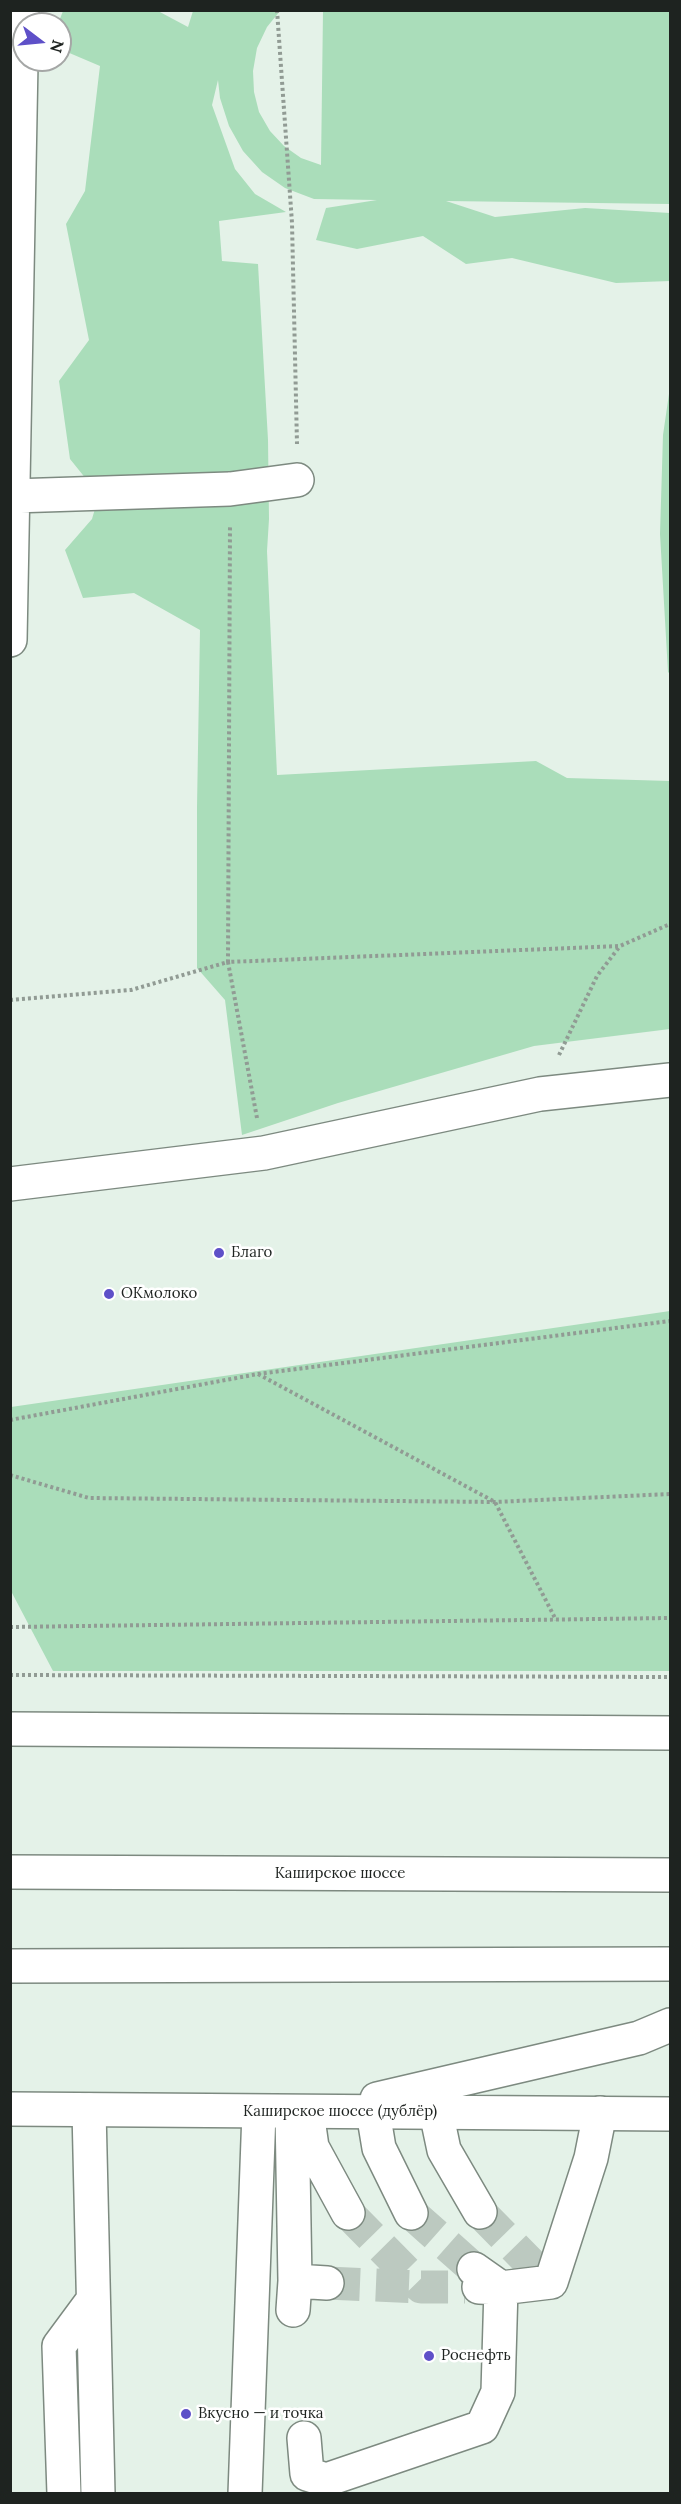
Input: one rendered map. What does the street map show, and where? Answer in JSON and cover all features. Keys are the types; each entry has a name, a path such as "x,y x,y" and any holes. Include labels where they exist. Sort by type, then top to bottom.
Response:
{"main road":[{"path":"10,640 20,604 13,496 27,141 22,10"},
{"path":"13,496 230,489 297,480"},
{"path":"10,1184 264,1153 540,1094 670,1080"},
{"path":"10,1729 670,1733"},
{"name":"Каширское шоссе","path":"10,1872 670,1875"},
{"path":"10,1966 670,1964"},
{"path":"307,2112 639,2038 670,2025"},
{"name":"Каширское шоссе (дублёр)","path":"10,2109 670,2114"},
{"path":"89,2110 98,2493"},
{"path":"245,2493 259,2112"},
{"path":"307,2112 312,2147 348,2213"},
{"path":"307,2112 294,2296 327,2283"},
{"path":"373,2112 379,2148 411,2213"},
{"path":"436,2112 444,2150 480,2212"},
{"path":"469,2278 501,2288 544,2275 591,2158 600,2113"},
{"path":"304,2438 307,2474 326,2480 482,2427 498,2391 501,2288"},
{"path":"64,2493 59,2346 93,2300"}],"path":[{"path":"278,10 292,223 297,480"},
{"path":"230,489 228,962 264,1153"},
{"path":"10,1000 131,990 228,962 620,946 670,924"},
{"path":"540,1094 597,976 620,946"},
{"path":"10,1420 258,1374 670,1321"},
{"path":"258,1374 495,1502 556,1620"},
{"path":"10,1475 89,1498 495,1502 670,1494"},
{"path":"10,1627 670,1618"},
{"path":"10,1675 670,1677"}],"green space":[{"path":"158,11 188,27 193,11 280,11 267,27 257,48 253,71 254,92 259,112 270,131 284,146 301,158 321,165 323,11 670,11 670,204 446,201 495,217 585,208 670,213 670,281 616,283 512,258 466,264 423,236 357,249 316,240 326,208 377,200 314,199 285,188 262,172 243,151 229,126 220,98 218,80 212,105 235,169 255,194 286,212 219,221 222,261 258,264 268,440 267,551 277,775 536,761 567,778 670,781 670,1029 534,1046 338,1103 242,1135 225,1000 197,968 200,630 134,593 83,598 65,550 92,519 99,495 70,459 59,381 89,340 66,224 85,191 100,66 72,54 72,12 63,12"},
{"path":"670,387 670,674 668,672 660,534 663,435"},
{"path":"670,1311 670,1671 53,1671 11,1591 11,1407"}],"tunnel":[{"path":"480,2212 536,2269"},
{"path":"348,2213 421,2287 465,2287"},
{"path":"411,2213 474,2269"},
{"path":"327,2283 421,2287"}],"place":[{"name":"Благо","path":"219,1253"},
{"name":"ОКмолоко","path":"109,1294"},
{"name":"Роснефть","path":"429,2356"},
{"name":"Вкусно — и точка","path":"186,2414"}]}
